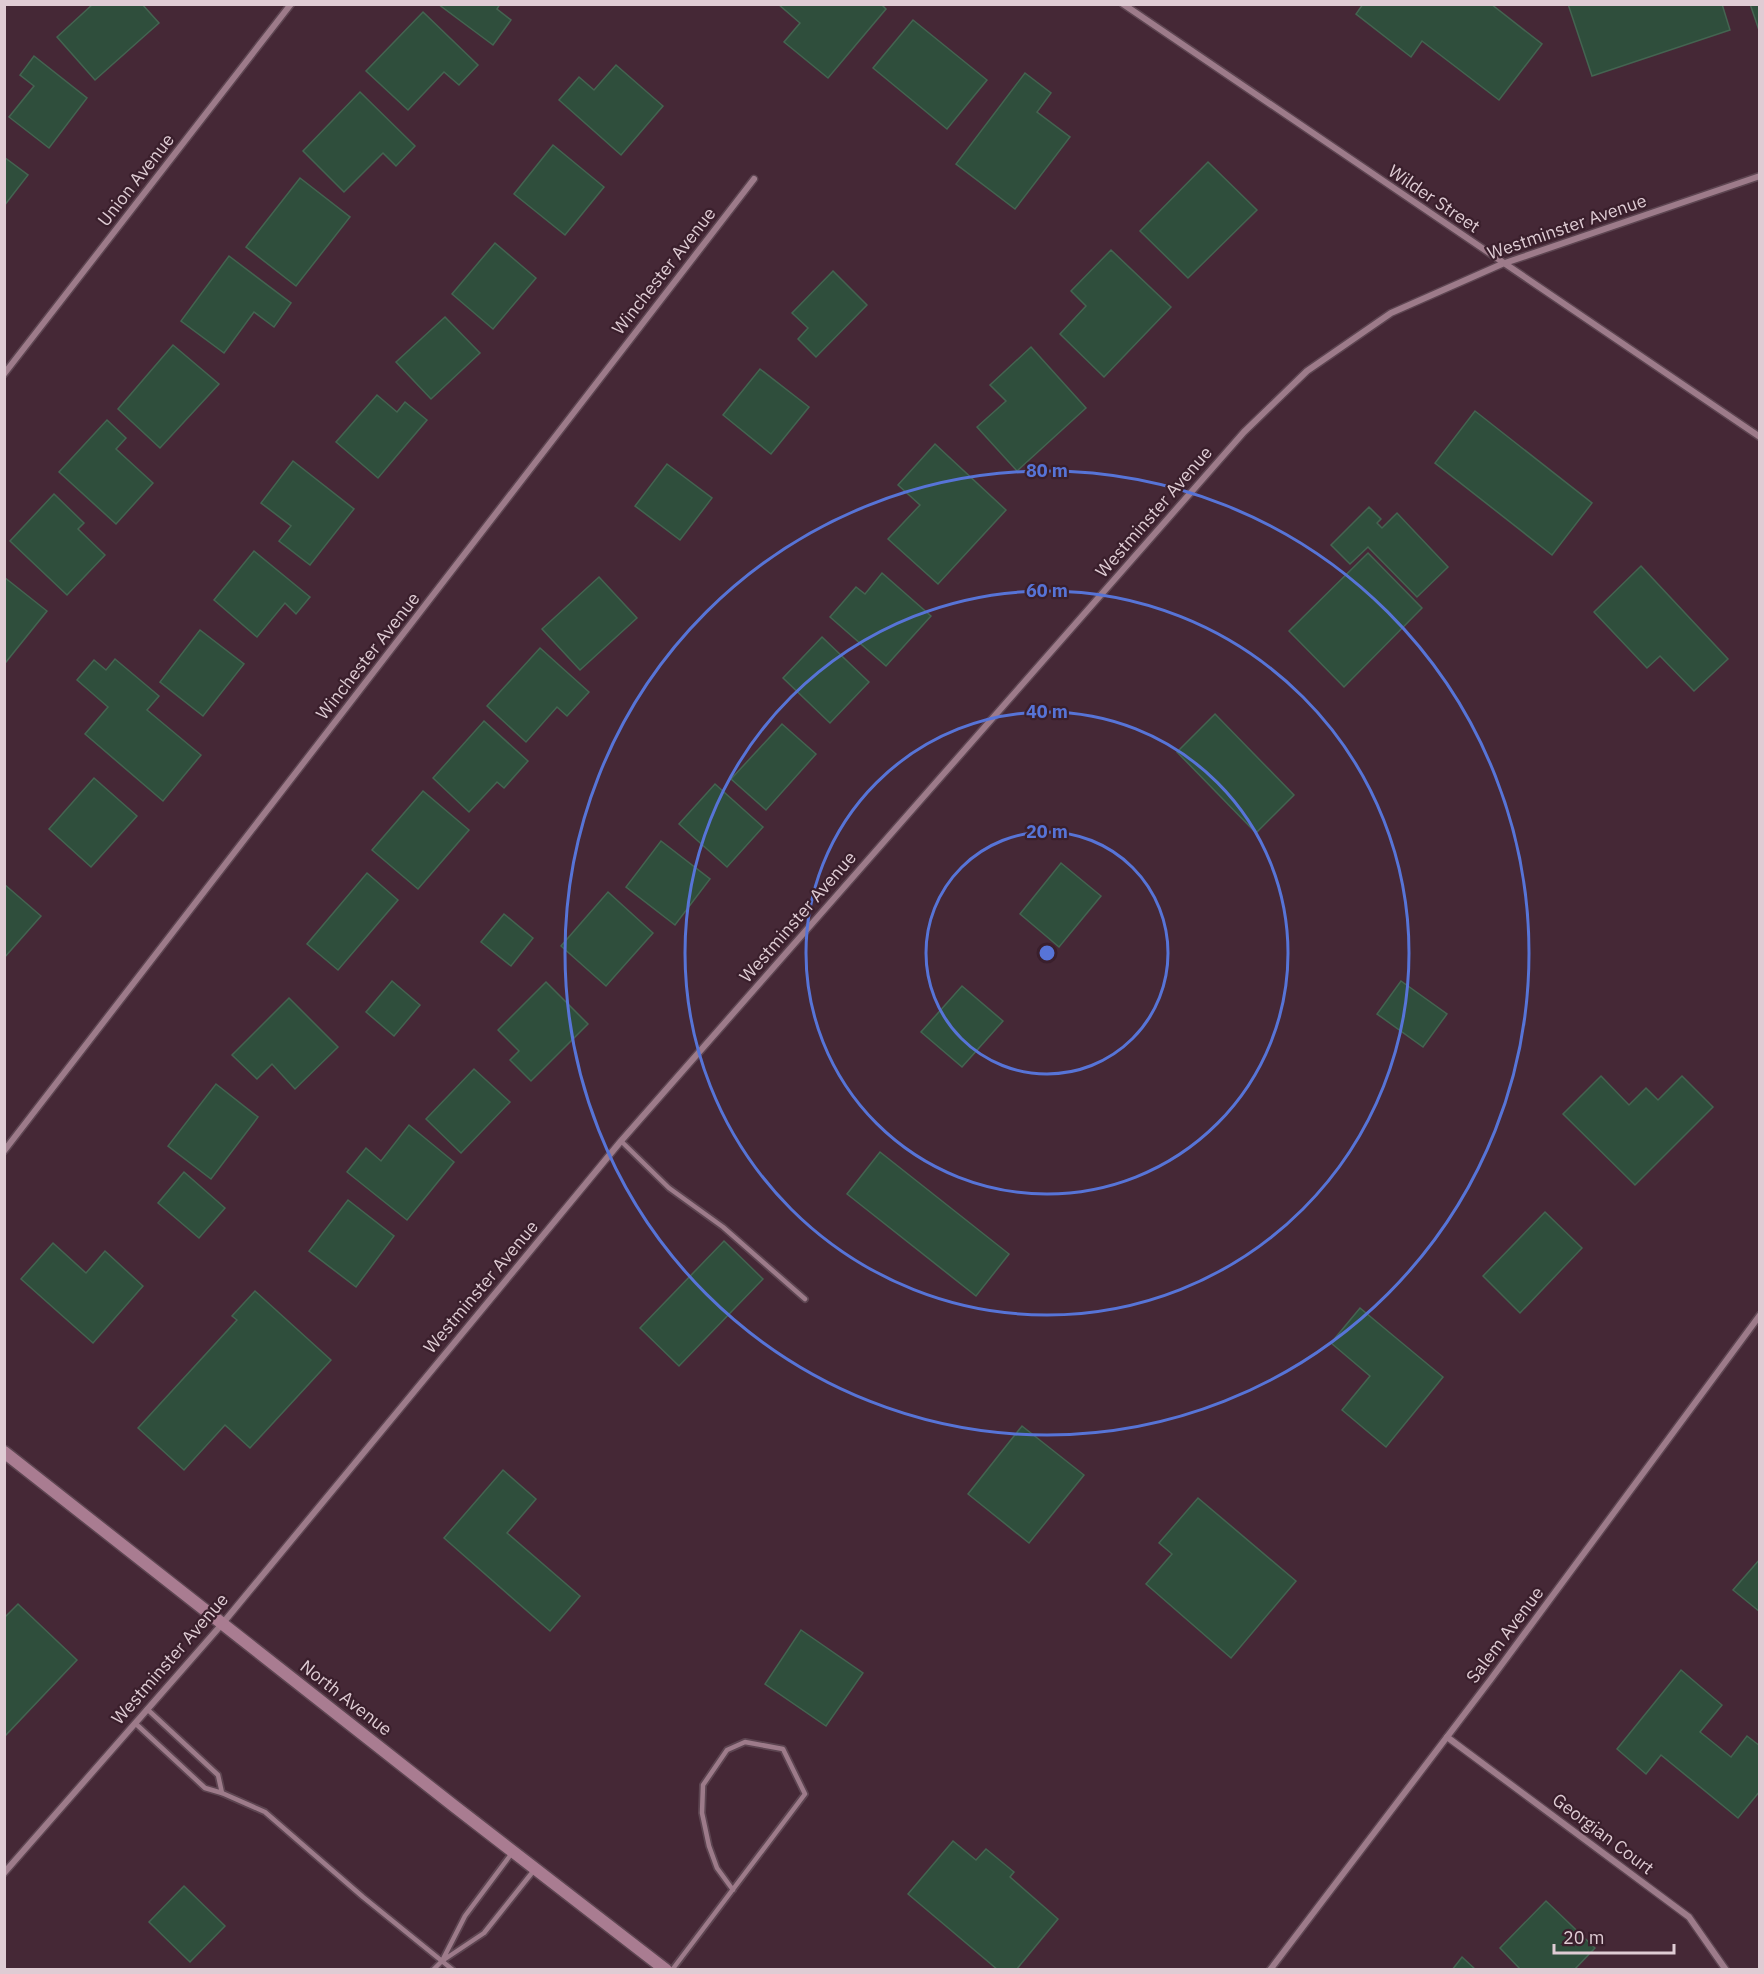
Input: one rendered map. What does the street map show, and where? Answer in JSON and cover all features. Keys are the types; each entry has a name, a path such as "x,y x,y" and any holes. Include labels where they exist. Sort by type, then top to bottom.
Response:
{"main road":[{"name":"North Avenue","path":"4,1452 666,1970"}],"street":[{"name":"Union Avenue","path":"4,374 291,4"},
{"name":"Wilder Street","path":"1123,4 1502,264 1760,436"},
{"name":"Westminster Avenue","path":"4,1873 223,1623 621,1141 1244,432 1307,371 1391,314 1502,264 1760,176"},
{"name":"Winchester Avenue","path":"4,1151 754,179"},
{"name":"Salem Avenue","path":"1270,1970 1447,1737 1760,1315"},
{"name":"Georgian Court","path":"1447,1737 1689,1917 1726,1970"}],"lane":[{"path":"621,1141 669,1188 723,1227 805,1299"},
{"path":"147,1709 218,1775 222,1793"},
{"path":"135,1723 205,1788 265,1812 363,1898 453,1970"},
{"path":"672,1970 733,1890 805,1794 783,1749 745,1742 727,1750 703,1785 702,1813 709,1846 717,1868 733,1890"},
{"path":"442,1961 465,1916 514,1851"},
{"path":"433,1970 442,1961 484,1933 537,1868"}],"building":[{"path":"93,4 142,4 159,23 95,80 57,37"},
{"path":"438,4 500,4 497,9 511,20 493,45"},
{"path":"778,4 881,4 886,9 828,78 784,42 800,23"},
{"path":"1363,4 1491,4 1542,44 1499,100 1422,41 1411,57 1356,14"},
{"path":"1568,4 1722,4 1730,30 1592,76"},
{"path":"1750,4 1760,4 1760,33"},
{"path":"423,12 478,65 459,85 444,72 408,110 366,71"},
{"path":"913,20 987,80 947,129 873,68"},
{"path":"34,56 87,98 49,148 9,117 34,86 20,75"},
{"path":"616,65 663,106 621,155 559,100 579,77 594,90"},
{"path":"1025,73 1051,93 1037,112 1070,137 1015,209 956,164"},
{"path":"360,92 415,146 396,166 383,153 344,192 303,151"},
{"path":"553,145 604,187 565,235 514,194"},
{"path":"4,157 28,175 4,206"},
{"path":"1208,162 1257,210 1188,278 1140,231"},
{"path":"300,178 350,217 296,286 246,247"},
{"path":"495,243 536,278 493,329 452,294"},
{"path":"1111,250 1171,307 1104,377 1060,334 1086,306 1071,291"},
{"path":"229,256 291,303 274,327 254,312 224,353 181,321"},
{"path":"833,271 867,305 816,357 798,339 808,328 792,313"},
{"path":"445,317 480,353 431,399 396,362"},
{"path":"173,345 219,384 160,448 118,409"},
{"path":"1031,347 1086,408 1017,471 977,427 1006,401 990,385"},
{"path":"760,369 809,407 771,454 723,415"},
{"path":"377,395 397,412 405,402 427,420 378,478 336,442"},
{"path":"1475,411 1592,503 1552,555 1435,463"},
{"path":"107,420 126,438 116,449 153,483 116,524 59,472"},
{"path":"935,444 1006,510 938,584 888,539 920,505 898,485"},
{"path":"293,461 354,509 310,565 279,541 291,526 261,503"},
{"path":"667,464 712,498 680,540 635,506"},
{"path":"54,494 84,523 78,529 105,555 67,595 10,541"},
{"path":"1369,507 1381,519 1377,523 1382,528 1397,513 1448,567 1417,597 1368,547 1350,564 1331,545"},
{"path":"254,551 310,597 296,614 285,603 257,637 214,600"},
{"path":"1368,553 1422,608 1344,687 1289,631"},
{"path":"1641,566 1728,659 1694,691 1660,656 1647,668 1594,612"},
{"path":"882,573 931,616 886,666 830,617 856,587 865,594"},
{"path":"4,577 47,611 6,662 4,661"},
{"path":"599,577 637,618 580,670 542,629"},
{"path":"200,630 244,664 203,716 160,682"},
{"path":"822,637 869,682 830,723 783,678"},
{"path":"540,648 589,692 567,716 557,707 526,742 487,706"},
{"path":"115,659 159,696 147,710 201,755 163,801 85,734 108,707 77,680 94,660 106,670"},
{"path":"1215,714 1294,795 1256,833 1177,752"},
{"path":"484,721 528,761 504,788 497,782 469,812 433,778"},
{"path":"782,724 816,754 766,810 731,779"},
{"path":"94,778 137,816 91,867 49,829"},
{"path":"715,784 763,827 727,867 679,824"},
{"path":"423,791 469,830 418,889 372,850"},
{"path":"661,841 710,879 675,925 626,887"},
{"path":"1061,863 1101,896 1059,947 1020,914"},
{"path":"367,873 398,900 338,970 307,944"},
{"path":"4,884 41,916 4,958"},
{"path":"608,892 653,933 606,986 561,946"},
{"path":"504,914 533,938 511,966 481,942"},
{"path":"392,981 420,1005 394,1036 366,1012"},
{"path":"1401,981 1447,1014 1423,1047 1377,1014"},
{"path":"546,982 588,1024 531,1081 510,1060 519,1051 498,1030"},
{"path":"962,986 1003,1021 962,1067 921,1032"},
{"path":"289,998 338,1047 295,1089 272,1064 257,1079 232,1055"},
{"path":"474,1069 510,1102 461,1153 426,1119"},
{"path":"1601,1076 1629,1105 1646,1088 1658,1100 1682,1076 1713,1107 1635,1185 1563,1114"},
{"path":"216,1084 258,1117 211,1179 168,1146"},
{"path":"409,1125 454,1162 407,1220 347,1172 366,1148 381,1161"},
{"path":"880,1152 1009,1254 976,1296 847,1194"},
{"path":"184,1172 225,1208 199,1238 158,1203"},
{"path":"348,1200 394,1236 356,1287 309,1251"},
{"path":"1545,1212 1582,1248 1520,1313 1483,1276"},
{"path":"724,1241 763,1279 679,1366 640,1328"},
{"path":"53,1243 86,1273 105,1251 143,1286 93,1343 21,1279"},
{"path":"255,1291 331,1360 250,1448 225,1425 184,1470 138,1428 237,1320 232,1316"},
{"path":"1360,1308 1443,1377 1386,1447 1342,1410 1370,1376 1331,1343"},
{"path":"1022,1426 1084,1475 1029,1543 968,1494"},
{"path":"503,1470 536,1499 507,1533 580,1596 550,1631 444,1538"},
{"path":"1198,1498 1296,1581 1231,1658 1146,1584 1172,1554 1159,1543"},
{"path":"1760,1559 1760,1612 1733,1590"},
{"path":"18,1604 77,1660 4,1737 4,1618"},
{"path":"801,1630 863,1673 826,1726 765,1684"},
{"path":"1681,1670 1722,1705 1700,1732 1731,1757 1747,1736 1760,1746 1760,1791 1738,1818 1661,1755 1646,1774 1617,1749"},
{"path":"953,1841 976,1860 986,1849 1014,1872 1010,1877 1058,1919 1016,1970 998,1970 908,1894"},
{"path":"184,1886 225,1926 190,1962 149,1922"},
{"path":"1546,1901 1595,1948 1574,1970 1521,1970 1500,1948"},
{"path":"1462,1957 1476,1970 1452,1970"}]}
